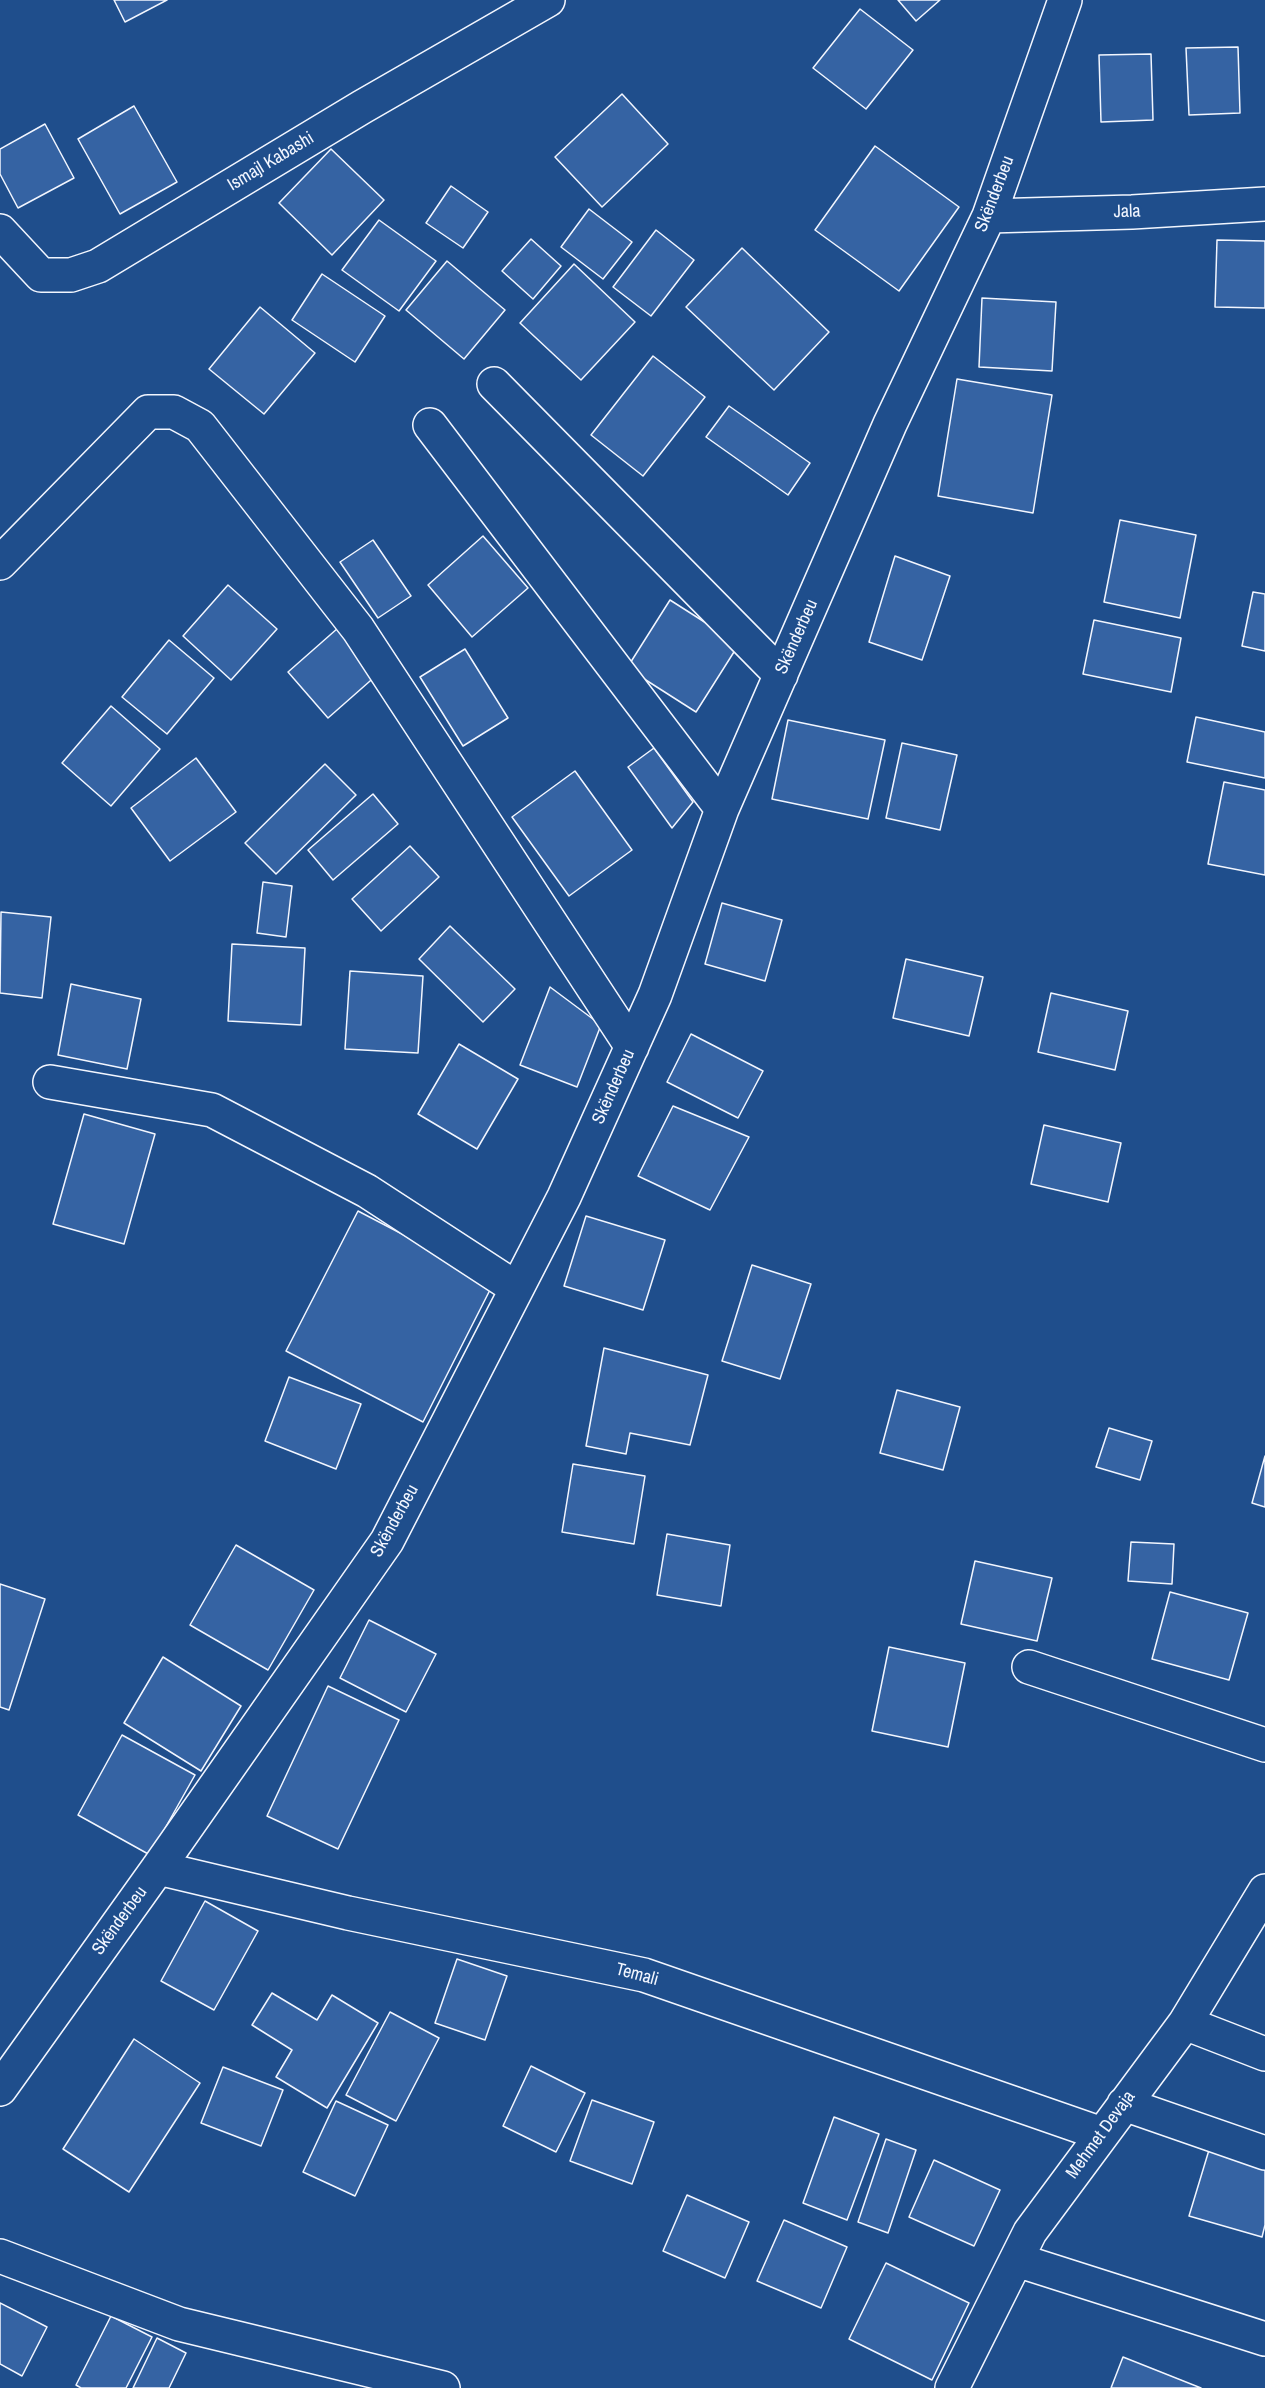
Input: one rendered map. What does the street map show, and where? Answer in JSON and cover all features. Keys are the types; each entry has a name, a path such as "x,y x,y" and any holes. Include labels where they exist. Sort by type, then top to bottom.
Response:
{"street":[{"name":"Ismajl Kabashi","path":"0,231 41,275 70,275 98,266 548,0"},
{"name":"Skënderbeu","path":"1,2085 158,1868 387,1541 564,1197 655,995 722,809 890,424 988,216 1065,0"},
{"name":"Jala","path":"988,216 1132,212 1265,204"},
{"path":"494,384 781,675"},
{"path":"0,564 148,412 174,412 200,426 358,629 632,1047"},
{"path":"430,425 722,809"},
{"path":"50,1082 212,1110 367,1191 516,1288"},
{"path":"1029,1667 1265,1744"},
{"name":"Temali","path":"158,1868 348,1913 644,1975 1102,2134"},
{"name":"Mehmet Devaja","path":"952,2388 1030,2232 1185,2023 1265,1891"},
{"path":"1185,2023 1265,2054"},
{"path":"1124,2104 1265,2153"},
{"path":"0,2256 179,2324 344,2366 443,2388"},
{"path":"1017,2259 1265,2339"}],"building":[{"path":"114,0 167,0 125,22"},
{"path":"898,0 940,0 916,21"},
{"path":"860,9 913,50 866,109 813,68"},
{"path":"1238,47 1240,113 1189,115 1186,48"},
{"path":"1151,54 1153,120 1101,122 1099,55"},
{"path":"622,94 668,144 602,207 555,157"},
{"path":"134,106 177,182 120,214 78,139"},
{"path":"45,124 74,178 18,208 0,174 0,149"},
{"path":"875,146 959,207 899,291 815,230"},
{"path":"331,149 384,200 332,255 279,203"},
{"path":"451,186 488,212 463,248 426,223"},
{"path":"589,209 632,242 603,279 561,247"},
{"path":"379,220 436,261 399,311 342,270"},
{"path":"656,230 694,260 651,316 613,287"},
{"path":"531,239 561,266 533,299 502,271"},
{"path":"1217,240 1265,241 1265,308 1215,307"},
{"path":"742,248 829,332 774,390 686,307"},
{"path":"447,261 505,310 464,359 406,310"},
{"path":"574,264 635,322 581,380 520,323"},
{"path":"322,274 385,316 355,362 292,320"},
{"path":"982,298 1056,302 1052,371 979,367"},
{"path":"260,307 315,353 264,414 209,369"},
{"path":"653,356 705,397 643,476 591,435"},
{"path":"957,379 1052,395 1033,513 938,496"},
{"path":"729,406 810,463 788,495 706,437"},
{"path":"1120,520 1196,535 1180,618 1104,602"},
{"path":"483,536 528,588 472,637 428,585"},
{"path":"373,540 411,596 378,618 340,562"},
{"path":"895,556 950,576 922,660 869,642"},
{"path":"228,585 277,629 231,680 183,636"},
{"path":"1253,592 1265,594 1265,651 1242,646"},
{"path":"670,600 739,644 696,712 627,668"},
{"path":"1094,620 1181,638 1171,692 1083,674"},
{"path":"338,628 378,674 328,718 288,672"},
{"path":"169,640 214,678 167,734 122,697"},
{"path":"465,649 508,718 463,746 420,677"},
{"path":"111,706 160,749 111,806 62,763"},
{"path":"1196,717 1265,732 1265,778 1187,762"},
{"path":"788,720 885,740 868,819 772,799"},
{"path":"902,743 957,755 940,830 886,818"},
{"path":"654,748 693,802 672,828 628,767"},
{"path":"196,758 236,812 170,861 131,808"},
{"path":"325,764 356,795 276,874 245,843"},
{"path":"575,771 632,850 569,896 512,817"},
{"path":"1224,782 1265,790 1265,875 1208,864"},
{"path":"373,794 398,824 333,880 308,850"},
{"path":"410,846 439,877 381,931 352,899"},
{"path":"263,882 292,886 286,937 257,933"},
{"path":"722,903 782,920 765,981 705,964"},
{"path":"1,912 51,917 42,998 0,993"},
{"path":"450,926 515,989 483,1022 419,959"},
{"path":"232,944 305,948 301,1025 228,1021"},
{"path":"906,959 983,977 969,1036 893,1018"},
{"path":"350,971 423,976 418,1053 345,1049"},
{"path":"71,984 141,999 127,1069 58,1055"},
{"path":"550,987 601,1025 577,1087 520,1065"},
{"path":"1051,993 1128,1011 1115,1070 1038,1052"},
{"path":"691,1034 763,1071 738,1118 667,1082"},
{"path":"459,1044 518,1079 477,1149 418,1114"},
{"path":"673,1106 749,1137 710,1210 638,1176"},
{"path":"84,1114 155,1134 124,1244 53,1224"},
{"path":"1044,1125 1121,1143 1108,1202 1031,1184"},
{"path":"358,1211 494,1282 423,1422 286,1351"},
{"path":"586,1216 665,1240 643,1310 564,1286"},
{"path":"752,1265 811,1284 780,1379 722,1361"},
{"path":"604,1348 708,1375 690,1445 630,1433 626,1454 586,1446"},
{"path":"289,1377 361,1404 336,1469 265,1441"},
{"path":"897,1390 960,1407 943,1470 880,1453"},
{"path":"1109,1428 1152,1441 1140,1480 1096,1467"},
{"path":"1265,1456 1265,1507 1252,1503"},
{"path":"573,1464 645,1476 634,1544 562,1532"},
{"path":"667,1534 730,1545 721,1606 657,1595"},
{"path":"1131,1542 1174,1544 1172,1584 1128,1581"},
{"path":"236,1545 314,1590 268,1670 190,1625"},
{"path":"975,1561 1052,1578 1037,1641 961,1624"},
{"path":"0,1584 45,1599 9,1710 0,1707"},
{"path":"1170,1592 1248,1613 1229,1680 1152,1659"},
{"path":"369,1620 436,1654 406,1712 340,1678"},
{"path":"889,1647 965,1663 948,1747 872,1731"},
{"path":"163,1657 241,1706 201,1771 124,1723"},
{"path":"328,1686 399,1720 338,1849 267,1816"},
{"path":"122,1735 195,1775 150,1855 78,1815"},
{"path":"205,1901 258,1931 214,2010 161,1981"},
{"path":"457,1959 507,1976 485,2040 435,2023"},
{"path":"272,1993 317,2020 332,1995 378,2023 327,2108 276,2077 292,2050 252,2025"},
{"path":"390,2012 439,2038 396,2121 346,2095"},
{"path":"134,2039 200,2083 129,2192 63,2149"},
{"path":"531,2066 585,2093 556,2152 503,2126"},
{"path":"223,2067 283,2090 261,2146 201,2123"},
{"path":"592,2100 654,2122 632,2184 570,2161"},
{"path":"336,2101 388,2125 355,2196 303,2172"},
{"path":"834,2117 879,2134 847,2220 803,2203"},
{"path":"886,2139 916,2150 888,2233 858,2222"},
{"path":"1209,2150 1265,2167 1265,2225 1262,2237 1189,2216"},
{"path":"934,2160 1000,2190 974,2246 909,2217"},
{"path":"687,2195 749,2222 725,2278 663,2251"},
{"path":"784,2220 847,2247 821,2308 757,2281"},
{"path":"886,2263 969,2303 932,2380 849,2339"},
{"path":"0,2303 47,2327 22,2376 0,2364"},
{"path":"111,2316 152,2337 126,2388 81,2388 76,2385"},
{"path":"157,2338 186,2353 169,2388 133,2388"},
{"path":"1123,2357 1201,2388 1111,2388"}]}
